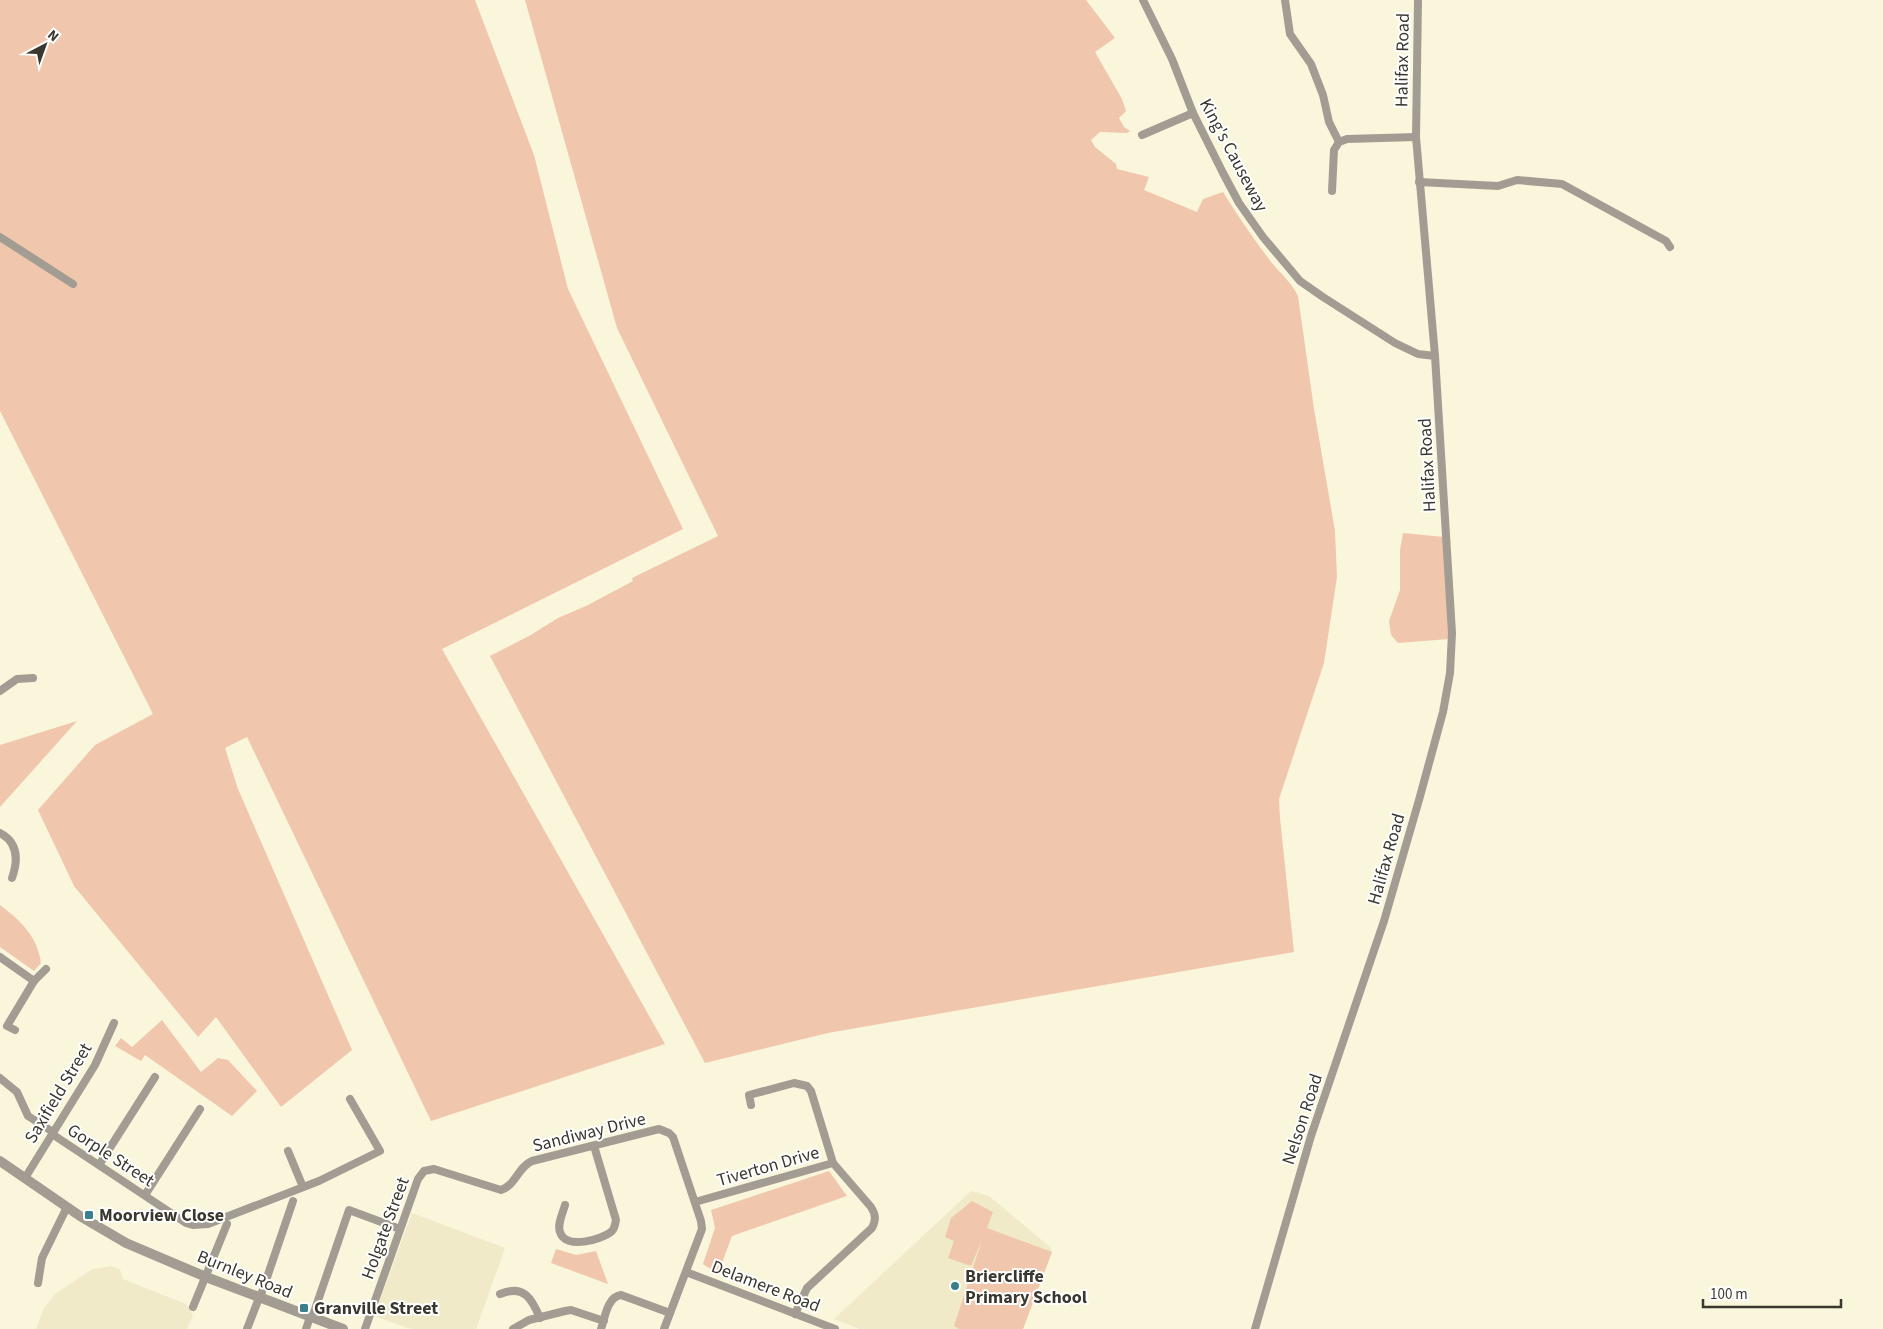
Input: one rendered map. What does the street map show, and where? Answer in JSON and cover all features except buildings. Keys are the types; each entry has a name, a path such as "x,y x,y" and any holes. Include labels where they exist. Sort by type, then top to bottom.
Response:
{"street":[{"name":"King's Causeway","path":"1143,0 1172,59 1193,113 1239,203 1263,237 1300,281 1395,343 1418,354 1435,356"},
{"path":"1285,0 1290,34 1311,64 1323,95 1329,122 1339,142"},
{"name":"Halifax Road","path":"1384,921 1443,712 1450,673 1452,633 1435,356 1418,182 1416,137 1418,0"},
{"path":"1142,135 1193,113"},
{"path":"1332,191 1334,150 1339,142 1347,139 1416,137"},
{"path":"1418,182 1498,186 1517,180 1562,184 1666,241 1670,247"},
{"path":"0,237 74,284"},
{"path":"0,691 17,679 33,678"},
{"path":"0,834 12,843 16,854 17,863 12,878"},
{"name":"Nelson Road","path":"1255,1329 1311,1136 1384,921"},
{"path":"0,958 34,981"},
{"path":"15,1030 4,1024 34,981 46,969"},
{"name":"Saxifield Street","path":"25,1178 95,1065 114,1022"},
{"path":"3,1080 11,1074"},
{"path":"99,1165 155,1077"},
{"name":"Gorple Street","path":"3,1080 17,1092 28,1116 186,1223 193,1225 208,1224 303,1187"},
{"path":"751,1105 748,1092 794,1083 807,1086 811,1091 833,1163"},
{"path":"288,1151 303,1187 380,1151 350,1099"},
{"path":"144,1195 200,1109"},
{"name":"Sandiway Drive","path":"428,1170 434,1169 501,1190 510,1186 526,1163 659,1129 669,1133 673,1137 702,1229 664,1329"},
{"path":"565,1205 559,1226 560,1233 564,1239 572,1243 579,1243 606,1234 614,1227 616,1220 594,1146"},
{"name":"Burnley Road","path":"0,1161 67,1207 126,1243 206,1277 343,1329"},
{"name":"Tiverton Drive","path":"694,1202 833,1163 871,1207 875,1213 874,1224 872,1228 807,1288 795,1314"},
{"name":"Holgate Street","path":"365,1329 418,1179 424,1171 428,1170"},
{"path":"247,1329 293,1200"},
{"path":"38,1283 42,1258 67,1207"},
{"path":"306,1329 349,1210 400,1229"},
{"path":"193,1307 227,1224"},
{"name":"Delamere Road","path":"686,1272 835,1329"},
{"path":"503,1290 524,1293 531,1299 540,1318"},
{"path":"513,1329 529,1320 571,1310 602,1325 611,1301 616,1296 621,1295 670,1313"}],"shaded area":[{"path":"0,0 475,0 534,155 568,289 683,529 442,649 665,1044 431,1121 247,737 225,748 238,789 352,1050 281,1107 216,1017 198,1037 74,886 38,810 95,745 153,714 0,411"},
{"path":"525,0 1086,0 1115,38 1095,52 1122,99 1126,111 1119,118 1124,127 1130,131 1127,133 1100,132 1091,140 1095,147 1116,164 1117,169 1149,177 1144,190 1197,212 1203,199 1223,192 1259,246 1290,283 1298,296 1314,409 1335,531 1337,577 1324,663 1279,799 1294,952 828,1033 705,1063 490,656 529,636 558,618 588,605 633,581 632,578 718,536 617,328"},
{"path":"1403,533 1444,537 1449,639 1398,643 1391,635 1389,621 1400,590 1400,550"},
{"path":"77,721 0,807 0,745"},
{"path":"0,905 21,923 32,937 41,963 34,971 0,947"},
{"path":"162,1020 201,1072 218,1058 228,1060 257,1091 232,1116 145,1055 141,1061 115,1046 121,1038 132,1047"},
{"path":"829,1171 847,1196 732,1236 718,1274 703,1264 715,1228 711,1210"},
{"name":"Briercliffe Primary School","path":"971,1191 989,1196 1050,1247 1052,1252 1023,1329 859,1329 834,1319"},
{"path":"972,1201 993,1212 987,1228 1052,1252 1023,1329 959,1329 954,1326 982,1240 971,1266 948,1258 954,1241 945,1237 951,1218"},
{"path":"412,1213 505,1248 476,1329 411,1329 374,1316"},
{"path":"556,1249 576,1255 596,1251 608,1284 551,1263"},
{"path":"111,1266 120,1269 123,1279 186,1304 193,1315 187,1329 36,1329 44,1308 56,1293 93,1269"}],"place":[{"name":"Moorview Close","path":"89,1215"},
{"name":"Briercliffe Primary School","path":"955,1286"},
{"name":"Granville Street","path":"304,1308"}]}
